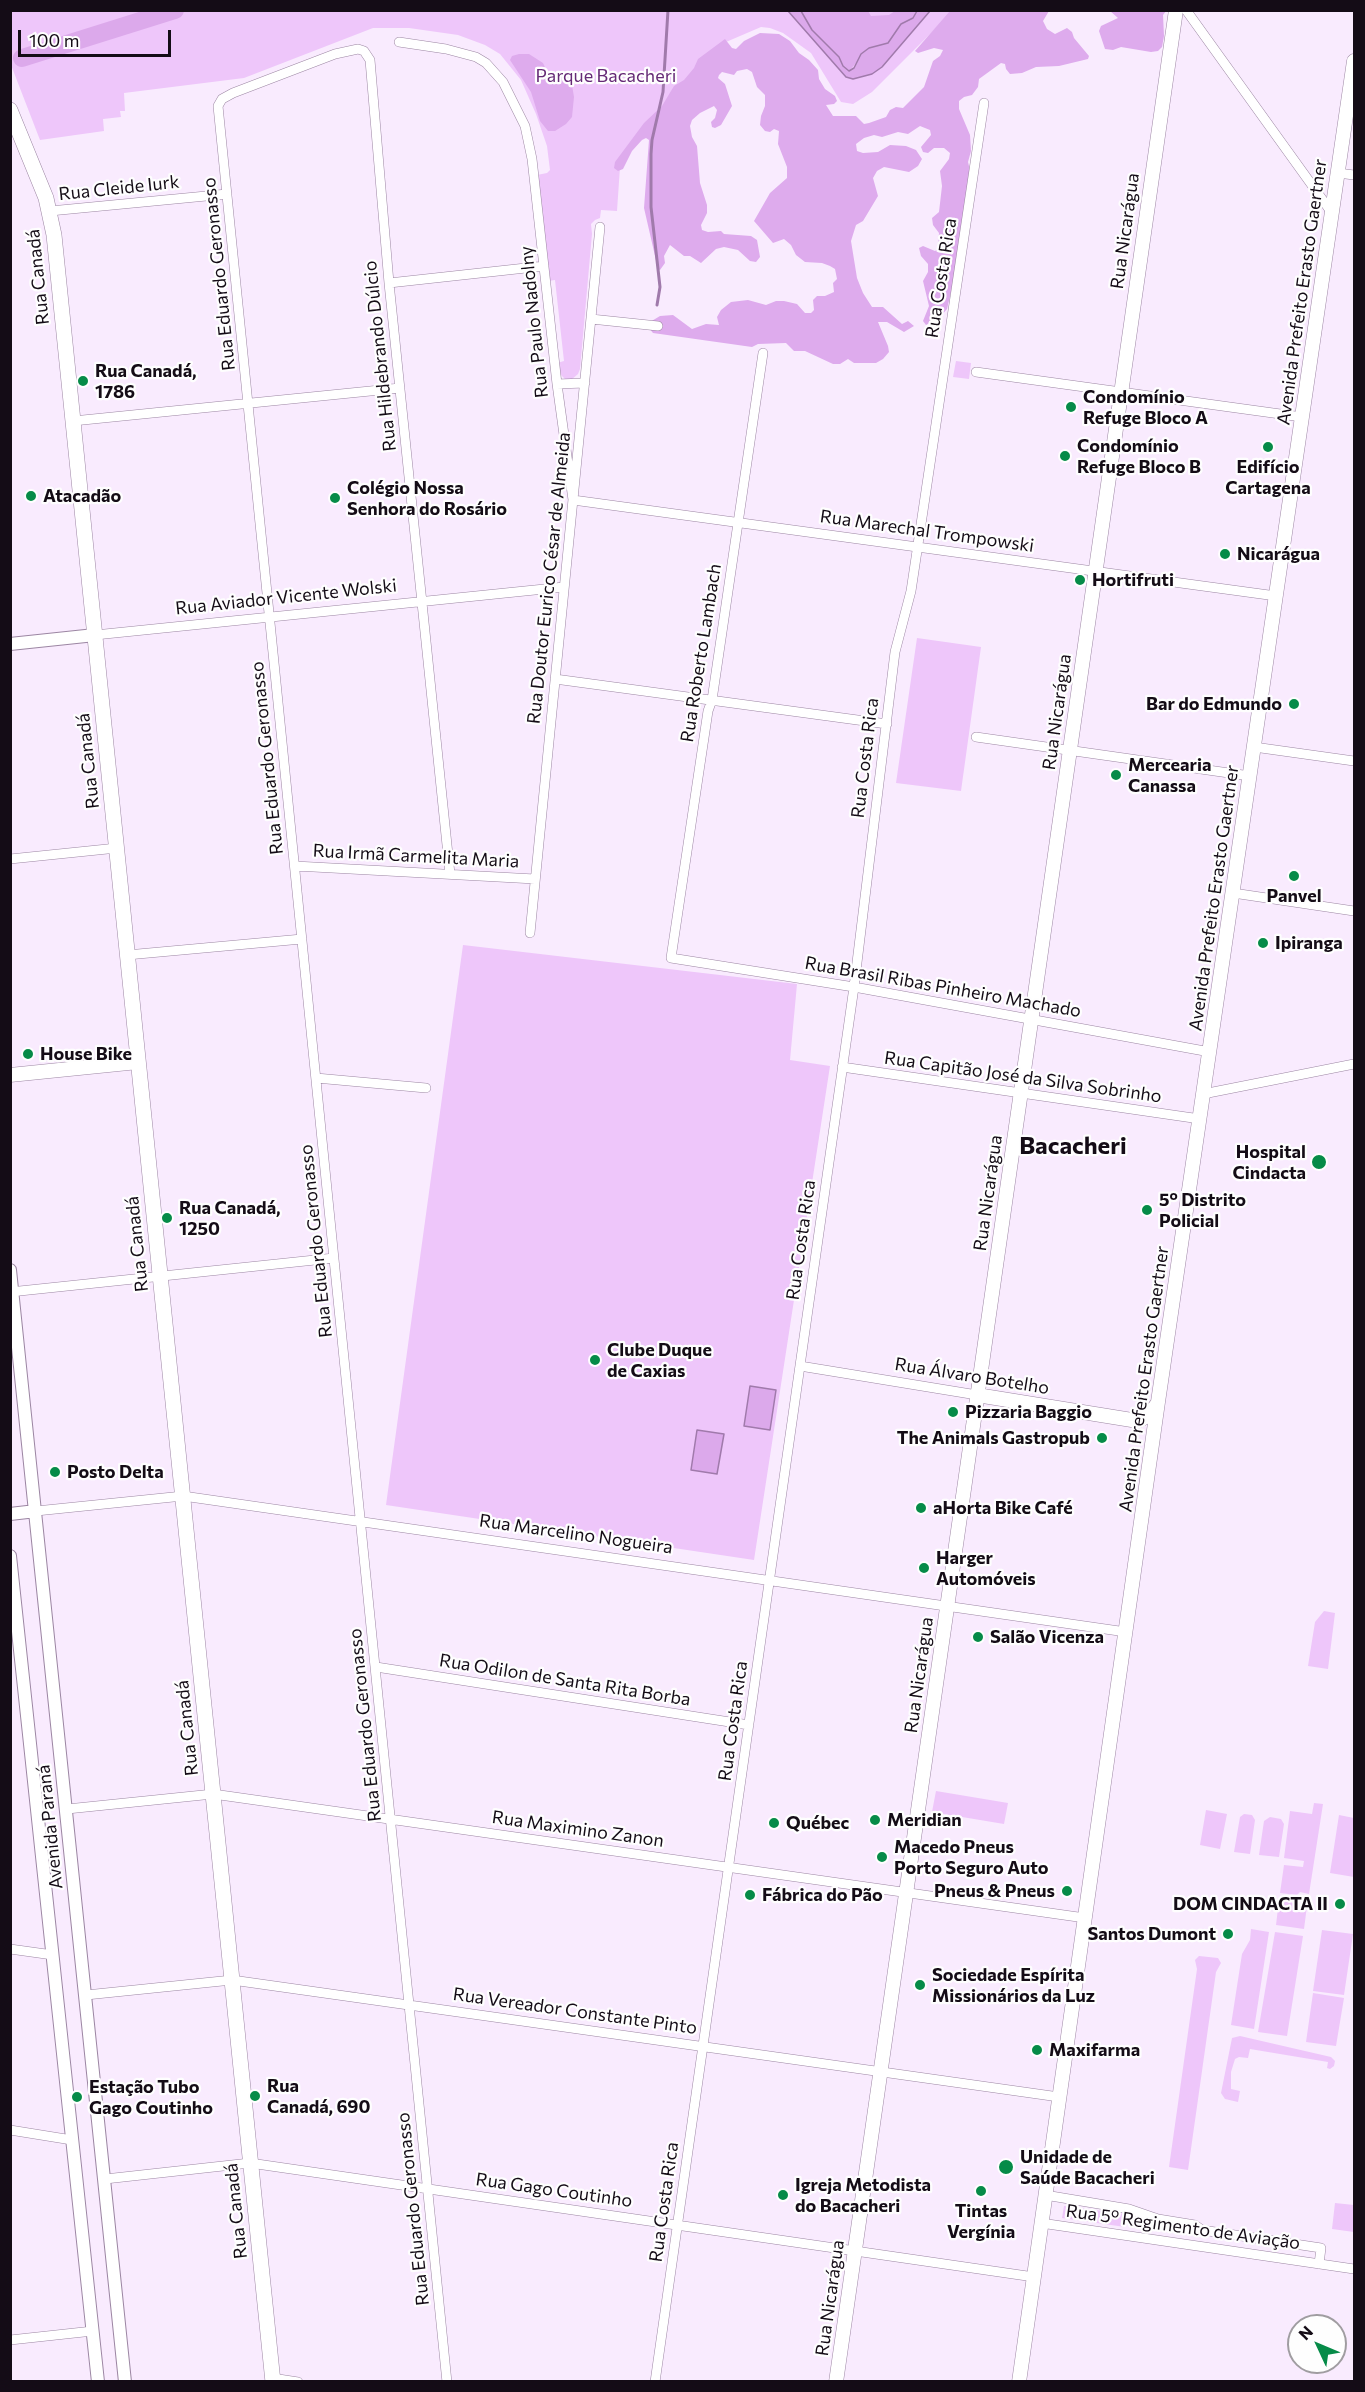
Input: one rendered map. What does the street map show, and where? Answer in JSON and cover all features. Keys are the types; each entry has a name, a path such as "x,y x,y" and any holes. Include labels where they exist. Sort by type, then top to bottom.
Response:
{"main road":[{"name":"Rua Nicarágua","path":"836,2382 1176,10"},
{"name":"Avenida Prefeito Erasto Gaertner","path":"1019,2382 1158,1402 1354,61"},
{"name":"Rua Canadá","path":"10,110 50,211 273,2380"},
{"path":"10,1076 138,1062"},
{"name":"Rua Álvaro Botelho","path":"977,1395 1138,1421"},
{"path":"1152,1444 1147,1431 1138,1421 1149,1415 1158,1402"}],"street":[{"path":"1186,10 1332,213"},
{"name":"Rua Paulo Nadolny","path":"399,42 461,52 486,63 503,82 519,111 529,140 557,384 573,500"},
{"name":"Rua Eduardo Geronasso","path":"364,51 358,49 335,54 222,99 219,106 447,2382"},
{"name":"Rua Hildebrando Dúlcio","path":"364,51 370,60 389,283 450,874"},
{"name":"Rua Costa Rica","path":"655,2382 854,987 895,652 911,591 984,104"},
{"path":"1338,173 1354,175"},
{"name":"Rua Cleide Iurk","path":"50,211 227,194"},
{"name":"Rua Doutor Eurico César de Almeida","path":"530,933 600,227"},
{"path":"389,283 544,266"},
{"path":"591,319 658,326"},
{"name":"Rua Roberto Lambach","path":"670,958 708,711 712,700 763,353"},
{"path":"976,372 1302,417"},
{"path":"557,384 585,383"},
{"path":"73,422 400,388"},
{"name":"Rua Marechal Trompowski","path":"573,500 1276,596"},
{"name":"Rua Aviador Vicente Wolski","path":"10,644 564,587"},
{"path":"555,679 886,724"},
{"path":"976,737 1250,776"},
{"path":"1254,747 1354,761"},
{"path":"10,859 117,848"},
{"name":"Rua Irmã Carmelita Maria","path":"295,866 535,879"},
{"path":"1233,893 1354,911"},
{"path":"128,955 302,939"},
{"name":"Rua Brasil Ribas Pinheiro Machado","path":"670,958 854,987 1210,1052"},
{"path":"1203,1094 1354,1064"},
{"name":"Rua Capitão José da Silva Sobrinho","path":"842,1067 1200,1119"},
{"path":"316,1078 426,1088"},
{"path":"12,1292 334,1258"},
{"name":"Avenida Paraná","path":"10,1270 125,2382"},
{"name":"Rua Álvaro Botelho","path":"800,1366 977,1395"},
{"name":"Rua Marcelino Nogueira","path":"16,1513 183,1496 1126,1632"},
{"name":"Avenida Paraná","path":"10,1556 98,2382"},
{"name":"Rua Odilon de Santa Rita Borba","path":"375,1667 749,1725"},
{"name":"Rua Maximino Zanon","path":"67,1809 213,1794 1085,1918"},
{"path":"10,1949 53,1955"},
{"name":"Rua Vereador Constante Pinto","path":"86,1995 232,1980 1059,2097"},
{"path":"10,2130 72,2140"},
{"name":"Rua Gago Coutinho","path":"105,2179 250,2163 1034,2277"},
{"name":"Rua 5º Regimento de Aviação","path":"1045,2195 1129,2209 1158,2219 1195,2225 1202,2230 1321,2248 1319,2264"},
{"name":"Rua 5º Regimento de Aviação","path":"1041,2223 1354,2269"},
{"path":"1274,2257 1277,2242"},
{"path":"10,2340 93,2331"},
{"path":"273,2380 298,2382"}],"green space":[{"name":"Parque Bacacheri","path":"10,11 953,11 872,92 853,104 841,102 811,53 783,33 761,27 726,42 641,137 620,167 617,211 601,210 600,218 591,224 580,369 571,380 566,380 559,373 557,363 564,361 555,280 548,281 537,175 550,170 547,146 521,80 500,54 485,45 458,35 409,28 373,28 244,78 124,93 125,111 120,111 121,117 103,119 104,131 40,140 11,65"},
{"path":"956,361 971,363 969,379 953,377"},
{"path":"917,638 981,647 961,791 896,783"},
{"name":"Clube Duque de Caxias","path":"463,945 797,984 790,1060 830,1066 754,1560 386,1505"},
{"path":"1324,1611 1335,1613 1328,1669 1308,1666 1315,1622"},
{"path":"936,1791 1008,1803 1004,1824 932,1812"},
{"path":"1314,1803 1323,1804 1309,1894 1280,1893 1284,1865 1303,1867 1304,1861 1284,1858 1290,1811 1312,1814"},
{"path":"1206,1810 1227,1814 1220,1849 1200,1845"},
{"path":"1244,1814 1252,1815 1255,1820 1250,1854 1234,1852 1240,1817"},
{"path":"1339,1815 1354,1818 1354,1877 1330,1873"},
{"path":"1270,1817 1281,1819 1284,1824 1279,1857 1259,1855 1264,1821"},
{"path":"1279,1900 1307,1906 1304,1929 1276,1925"},
{"path":"1251,1929 1269,1932 1254,2029 1231,2025 1242,1954 1250,1940"},
{"path":"1322,1930 1353,1934 1344,1995 1313,1991"},
{"path":"1275,1932 1303,1936 1287,2036 1258,2032"},
{"path":"1199,1956 1218,1958 1221,1963 1216,1972 1188,2170 1169,2167 1197,1969 1195,1960"},
{"path":"1313,1993 1344,1998 1336,2046 1306,2042"},
{"path":"1240,2036 1331,2057 1335,2061 1334,2066 1330,2069 1327,2068 1328,2062 1250,2049 1248,2058 1235,2059 1231,2072 1231,2089 1240,2091 1238,2102 1225,2099 1221,2093 1232,2038"},
{"path":"1335,2203 1354,2205 1354,2232 1332,2229"},
{"path":"1064,2206 1126,2214 1125,2227 1062,2218"}],"shaded area":[{"path":"788,11 801,11 812,30 839,57 843,66 849,71 854,68 861,54 869,48 888,43 901,24 913,18 917,11 930,11 882,67 872,74 853,79 846,77"},
{"path":"801,11 868,11 871,16 889,15 895,11 917,11 913,18 904,22 888,43 869,48 849,71 812,30"},
{"path":"950,11 1049,11 1043,21 1047,29 1055,34 1067,28 1089,56 1088,59 1059,66 1036,67 1022,73 1010,74 1005,64 1001,63 979,79 978,87 972,95 959,101 959,109 970,135 971,151 968,162 970,170 953,284 947,309 941,316 926,325 923,321 929,306 923,281 928,272 928,264 921,256 919,248 923,246 935,251 938,249 939,233 933,225 932,218 939,212 942,186 940,171 949,159 950,153 944,148 934,148 928,153 923,152 921,147 931,135 930,130 920,126 908,134 898,132 882,137 874,135 856,144 857,151 863,153 878,152 890,145 906,146 916,150 922,159 918,166 909,172 884,167 877,171 873,178 878,196 863,221 856,225 851,241 857,278 872,307 883,307 902,324 908,321 914,326 904,332 887,322 878,322 889,352 883,359 876,363 854,363 848,359 840,364 833,364 805,351 794,351 786,343 758,344 752,347 653,333 649,328 650,322 660,316 673,315 692,329 706,324 719,325 717,317 721,310 731,302 748,300 766,305 784,301 797,304 805,313 811,313 814,310 813,300 817,296 825,296 834,292 833,283 837,279 835,269 822,263 805,262 796,255 791,245 784,239 773,243 754,221 770,193 787,178 787,167 778,144 779,131 774,129 770,132 765,131 760,125 765,106 765,95 757,87 752,72 747,69 737,71 734,75 722,72 719,75 718,78 725,84 732,106 721,125 712,127 711,122 717,110 714,106 700,113 692,120 690,126 697,146 700,183 707,205 707,213 701,225 702,230 751,236 757,240 760,257 756,262 750,261 738,250 724,247 716,249 701,263 690,256 684,256 670,245 664,256 665,263 660,270 658,269 644,208 649,140 646,138 642,140 632,151 623,169 618,171 614,168 615,162 644,123 662,106 674,86 684,80 694,68 698,59 725,39 732,48 736,49 744,41 760,33 779,34 790,41 799,53 818,70 819,79 825,89 835,96 837,101 826,105 833,116 856,116 864,124 886,117 890,110 896,107 903,108 924,87 933,61 940,56 943,50 934,48 918,53 915,51"},
{"path":"1110,11 1166,11 1163,15 1162,47 1158,51 1151,52 1121,47 1113,50 1105,49 1099,31 1101,26 1118,18"},
{"path":"529,54 543,63 549,76 561,72 567,75 572,85 574,97 572,117 555,131 548,131 540,121 531,92 510,60 512,56"},
{"path":"750,1386 776,1390 770,1430 744,1426"},
{"path":"697,1430 724,1434 717,1474 691,1470"}],"waterway":[{"path":"22,58 175,10"},
{"path":"657,305 660,287 651,207 651,154 663,92 668,10"}],"place":[{"name":"Rua Canadá, 1786","path":"83,381"},
{"name":"Condomínio Refuge Bloco A","path":"1071,407"},
{"name":"Edifício Cartagena","path":"1268,447"},
{"name":"Condomínio Refuge Bloco B","path":"1065,456"},
{"name":"Atacadão","path":"31,496"},
{"name":"Colégio Nossa Senhora do Rosário","path":"335,498"},
{"name":"Nicarágua","path":"1225,554"},
{"name":"Hortifruti","path":"1080,580"},
{"name":"Bar do Edmundo","path":"1294,704"},
{"name":"Mercearia Canassa","path":"1116,775"},
{"name":"Panvel","path":"1294,876"},
{"name":"Ipiranga","path":"1263,943"},
{"name":"House Bike","path":"28,1054"},
{"name":"Hospital Cindacta","path":"1319,1162"},
{"name":"5º Distrito Policial","path":"1147,1210"},
{"name":"Rua Canadá, 1250","path":"167,1218"},
{"name":"Clube Duque de Caxias","path":"595,1360"},
{"name":"Pizzaria Baggio","path":"953,1412"},
{"name":"The Animals Gastropub","path":"1102,1438"},
{"name":"Posto Delta","path":"55,1472"},
{"name":"aHorta Bike Café","path":"921,1508"},
{"name":"Harger Automóveis","path":"924,1568"},
{"name":"Salão Vicenza","path":"978,1637"},
{"name":"Meridian","path":"875,1820"},
{"name":"Québec","path":"774,1823"},
{"name":"Macedo Pneus Porto Seguro Auto","path":"882,1857"},
{"name":"Pneus & Pneus","path":"1067,1891"},
{"name":"Fábrica do Pão","path":"750,1895"},
{"name":"DOM CINDACTA II","path":"1340,1904"},
{"name":"Santos Dumont","path":"1228,1934"},
{"name":"Sociedade Espírita Missionários da Luz","path":"920,1985"},
{"name":"Maxifarma","path":"1037,2050"},
{"name":"Rua Canadá, 690","path":"255,2096"},
{"name":"Estação Tubo Gago Coutinho","path":"77,2097"},
{"name":"Unidade de Saúde Bacacheri","path":"1006,2167"},
{"name":"Tintas Vergínia","path":"981,2191"},
{"name":"Igreja Metodista do Bacacheri","path":"783,2195"}],"district":[{"name":"Bacacheri","path":"1073,1146"}]}
